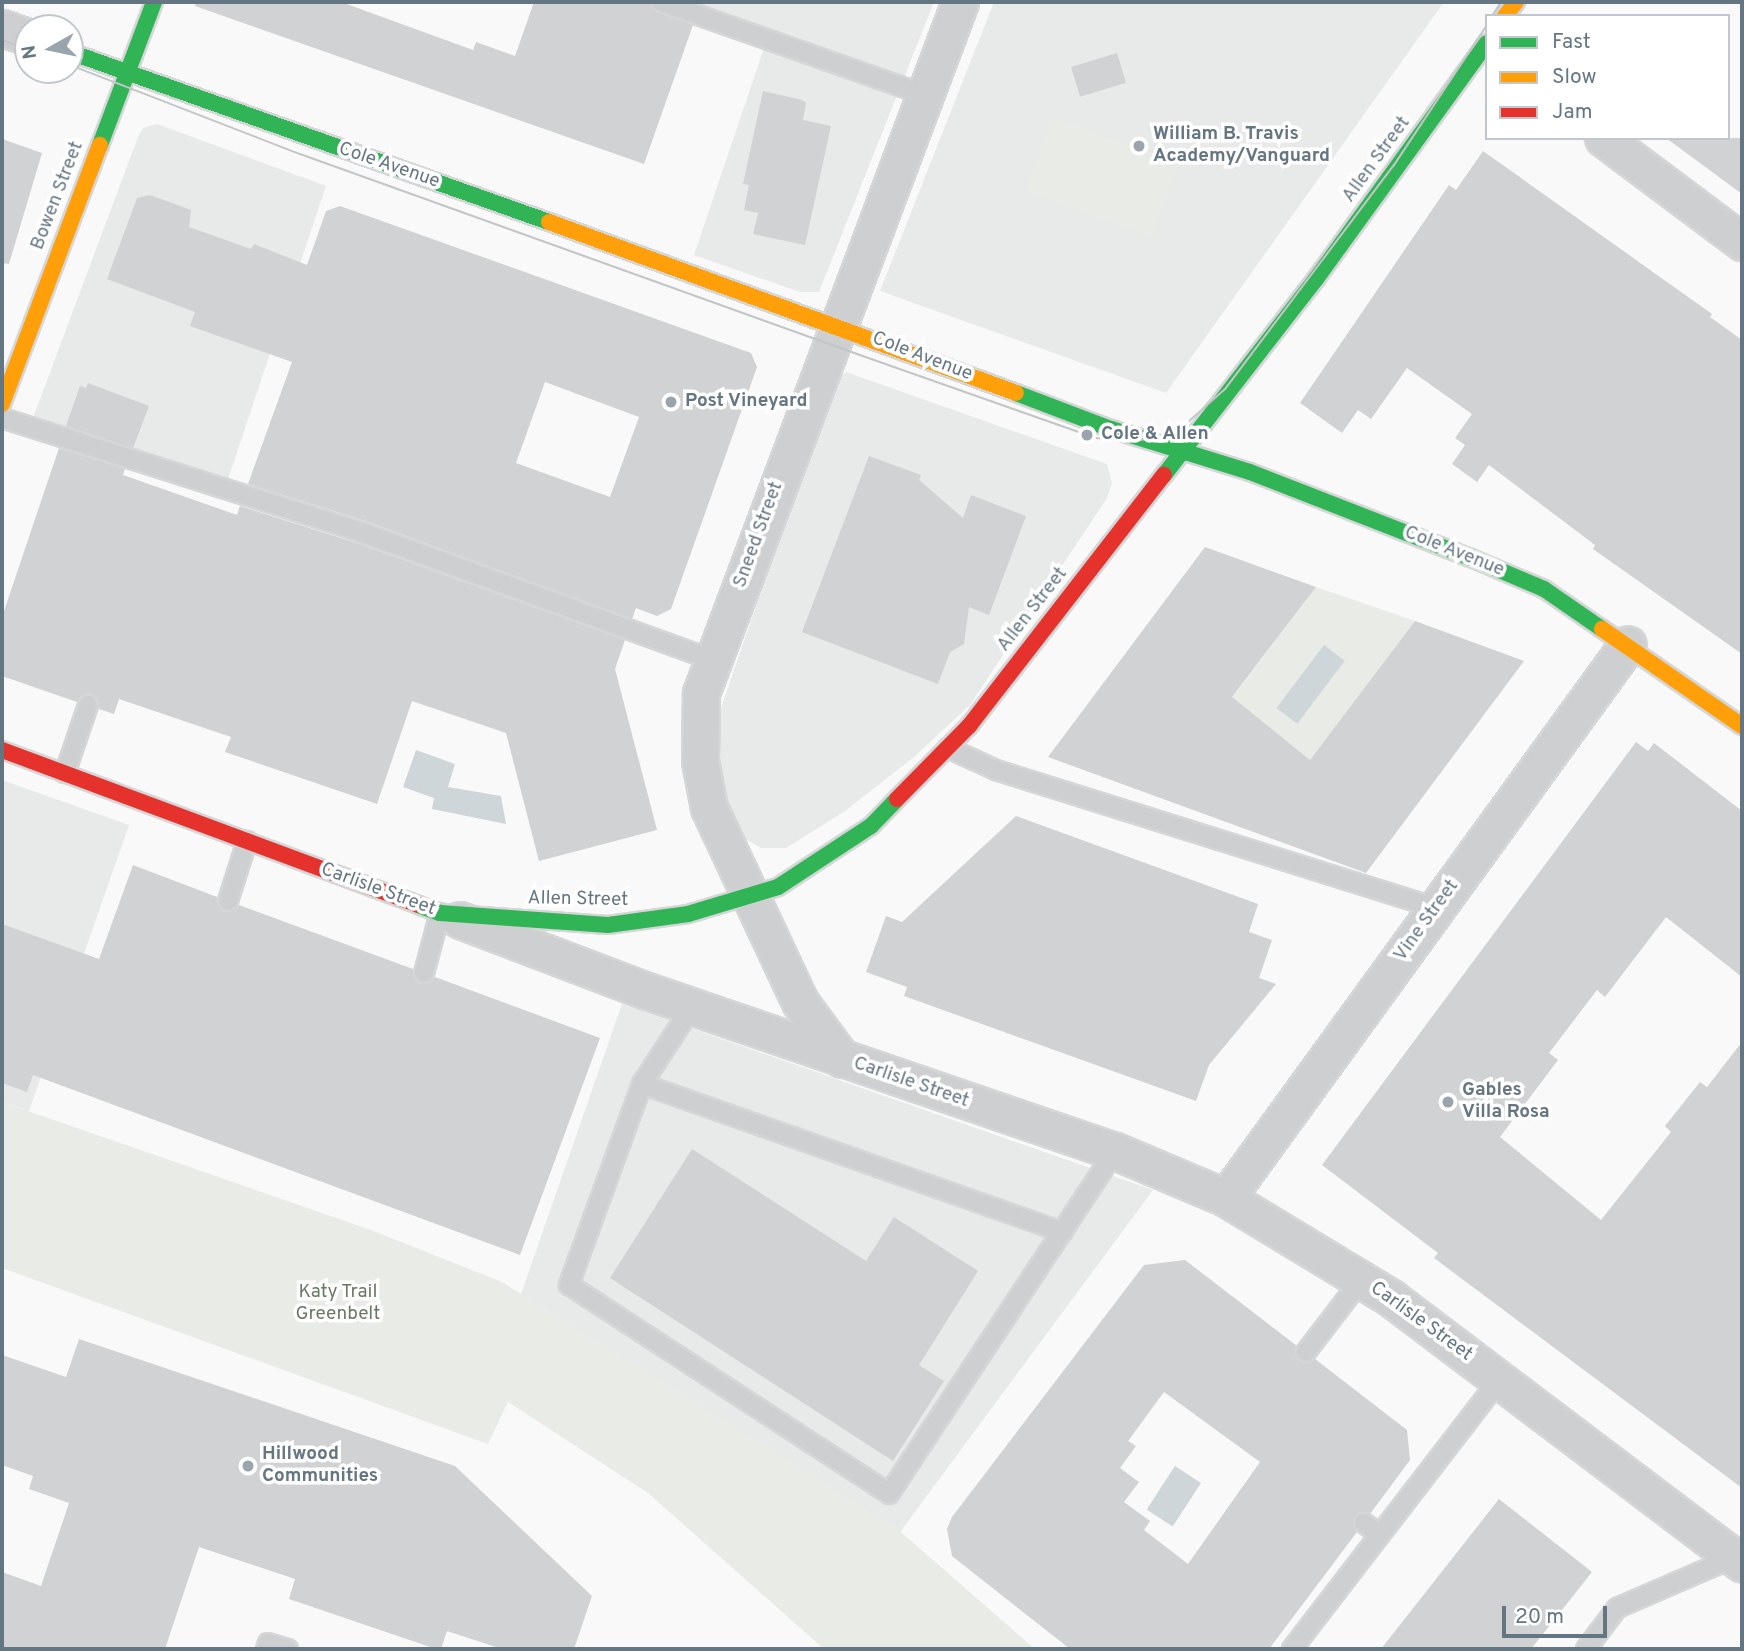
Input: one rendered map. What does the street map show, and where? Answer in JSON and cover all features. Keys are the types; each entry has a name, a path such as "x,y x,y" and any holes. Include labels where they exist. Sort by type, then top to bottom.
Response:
{"street":[{"name":"Bowen Street","path":"2,404 154,2"},
{"name":"Sneed Street","path":"842,1059 800,1002 709,808 700,761 701,693 960,2"},
{"name":"Allen Street","path":"440,913 608,925 688,914 749,897 800,875 871,826 948,748 1183,451 1316,279 1485,47"},
{"name":"Cole Avenue","path":"84,57 838,325 1111,429 1250,472 1544,589 1628,644 1742,726"},
{"path":"1606,140 1742,242"},
{"name":"Vine Street","path":"1226,1198 1628,644"},
{"name":"Carlisle Street","path":"2,750 692,1007 1115,1151 1226,1198 1362,1279 1739,1560"}],"lane":[{"path":"661,2 925,95"},
{"path":"2,418 361,532 712,660"},
{"path":"65,773 88,705"},
{"path":"948,748 996,770 1436,908"},
{"path":"228,901 247,841"},
{"path":"424,973 440,913"},
{"path":"692,1007 642,1084 569,1286 889,1494 1115,1151"},
{"path":"642,1084 1063,1232"},
{"path":"1306,1352 1362,1279"},
{"path":"1292,1649 1499,1380"},
{"path":"1364,1523 1380,1535"},
{"path":"1586,1649 1617,1608 1739,1560"},
{"path":"266,1649 268,1643 288,1649"}],"shaded area":[{"path":"650,2 934,2 819,292 800,292 694,255 766,42"},
{"name":"William B. Travis Academy/Vanguard","path":"994,2 1444,2 1166,393 880,291"},
{"path":"157,124 326,186 221,500 27,434 138,137 143,128"},
{"path":"846,372 1107,464 1112,483 1107,498 970,705 914,757 845,811 786,848 761,848 744,838 734,821 719,769 721,708 832,385"},
{"path":"1324,645 1345,661 1297,724 1276,708"},
{"path":"416,750 455,764 448,787 501,796 506,824 432,809 434,798 403,787"},
{"path":"2,780 129,825 29,1111 2,1102"},
{"path":"622,1004 1153,1190 900,1532 521,1294"},
{"path":"1175,1466 1201,1483 1173,1526 1147,1510"}],"green space":[{"path":"1052,117 1179,163 1152,237 1025,191"},
{"path":"1316,587 1415,621 1308,763 1228,703"},
{"name":"Katy Trail Greenbelt","path":"2,1102 371,1230 502,1282 894,1526 1035,1649 824,1649 648,1493 508,1402 488,1444 2,1268"}],"building":[{"path":"196,2 341,2 473,50 476,42 515,56 534,2 650,2 657,12 693,25 644,164 195,6"},
{"path":"1117,53 1126,83 1080,97 1071,67"},
{"path":"763,91 802,100 806,103 803,120 831,126 805,245 753,234 758,213 744,210 749,185 743,184"},
{"path":"1742,138 1742,194 1669,140"},
{"path":"2,139 42,153 9,264 2,263"},
{"path":"1483,151 1712,314 1710,317 1742,340 1742,654 1593,549 1595,545 1489,465 1477,482 1452,464 1465,445 1455,438 1472,414 1407,368 1371,419 1358,410 1342,433 1300,403 1449,185 1456,190"},
{"path":"150,195 191,210 189,227 251,249 254,244 307,265 326,211 340,206 751,353 757,367 671,609 657,616 636,608 632,619 365,521 248,484 292,362 190,326 195,312 107,279 137,198","holes":["545,382 639,417 610,497 516,463"]},
{"path":"88,383 149,406 133,448 66,426 80,386 86,388"},
{"path":"59,448 125,469 123,475 237,515 240,506 357,543 625,640 615,669 657,830 539,861 506,733 412,701 377,804 225,752 231,737 119,699 114,714 99,709 92,695 77,702 2,676 2,617"},
{"path":"869,456 921,475 919,480 963,518 971,495 1026,516 989,615 969,607 964,644 950,652 938,684 802,632"},
{"path":"1205,547 1316,587 1232,697 1310,760 1415,621 1524,661 1366,873 1048,757"},
{"name":"Gables Villa Rosa","path":"1636,742 1648,751 1654,743 1742,811 1742,977 1666,917 1605,997 1597,990 1549,1053 1558,1060 1500,1137 1601,1220 1671,1132 1665,1126 1700,1082 1707,1087 1742,1042 1742,1488 1434,1258 1438,1253 1322,1165"},
{"path":"1016,816 1258,904 1249,932 1272,940 1259,978 1276,984 1209,1065 1196,1101 904,996 907,987 866,972 886,916 902,922"},
{"path":"133,865 217,897 224,912 239,905 413,969 420,984 435,977 600,1038 520,1255 33,1075 27,1092 2,1083 2,924 99,959"},
{"path":"692,1149 866,1261 894,1217 978,1271 919,1365 944,1381 893,1461 610,1278"},
{"path":"1185,1260 1297,1346 1299,1361 1315,1359 1407,1430 1410,1460 1370,1514 1355,1516 1357,1532 1269,1649 1070,1649 952,1556 947,1529 952,1517 1144,1265","holes":["1164,1392 1260,1462 1188,1564 1144,1530 1150,1521 1124,1502 1139,1482 1120,1468 1136,1446 1128,1441"]},
{"path":"79,1339 455,1466 592,1596 574,1649 502,1649 447,1631 441,1649 436,1649 289,1599 295,1579 199,1547 165,1649 2,1649 2,1572 41,1586 69,1503 29,1489 33,1476 2,1465 2,1355 66,1377"},
{"path":"1499,1499 1592,1572 1531,1649 1381,1649"}],"tram line":[{"path":"1493,14 1501,2"},
{"path":"84,70 300,154 857,354 1096,438 1133,442 1178,431 1225,389 1394,165 1485,28"},
{"path":"2,40 14,45"}],"traffic: fast":[{"path":"100,145 154,2"},
{"path":"1164,475 1316,279 1485,46"},
{"path":"84,57 549,222"},
{"path":"1016,393 1111,429 1250,472 1471,558 1544,589 1602,629"},
{"path":"418,905 440,913 608,925 688,914 778,887 871,826 897,799"}],"traffic: slow":[{"path":"1507,14 1516,2"},
{"path":"2,404 100,145"},
{"path":"549,222 1016,393"},
{"path":"1602,629 1742,726"}],"traffic: jam":[{"path":"897,799 969,726 1164,475"},
{"path":"2,750 418,905"}],"place":[{"name":"William B. Travis Academy/Vanguard","path":"1139,146"},
{"name":"Post Vineyard","path":"671,402"},
{"name":"Cole & Allen","path":"1087,435"},
{"name":"Gables Villa Rosa","path":"1448,1102"},
{"name":"Hillwood Communities","path":"248,1466"}]}
